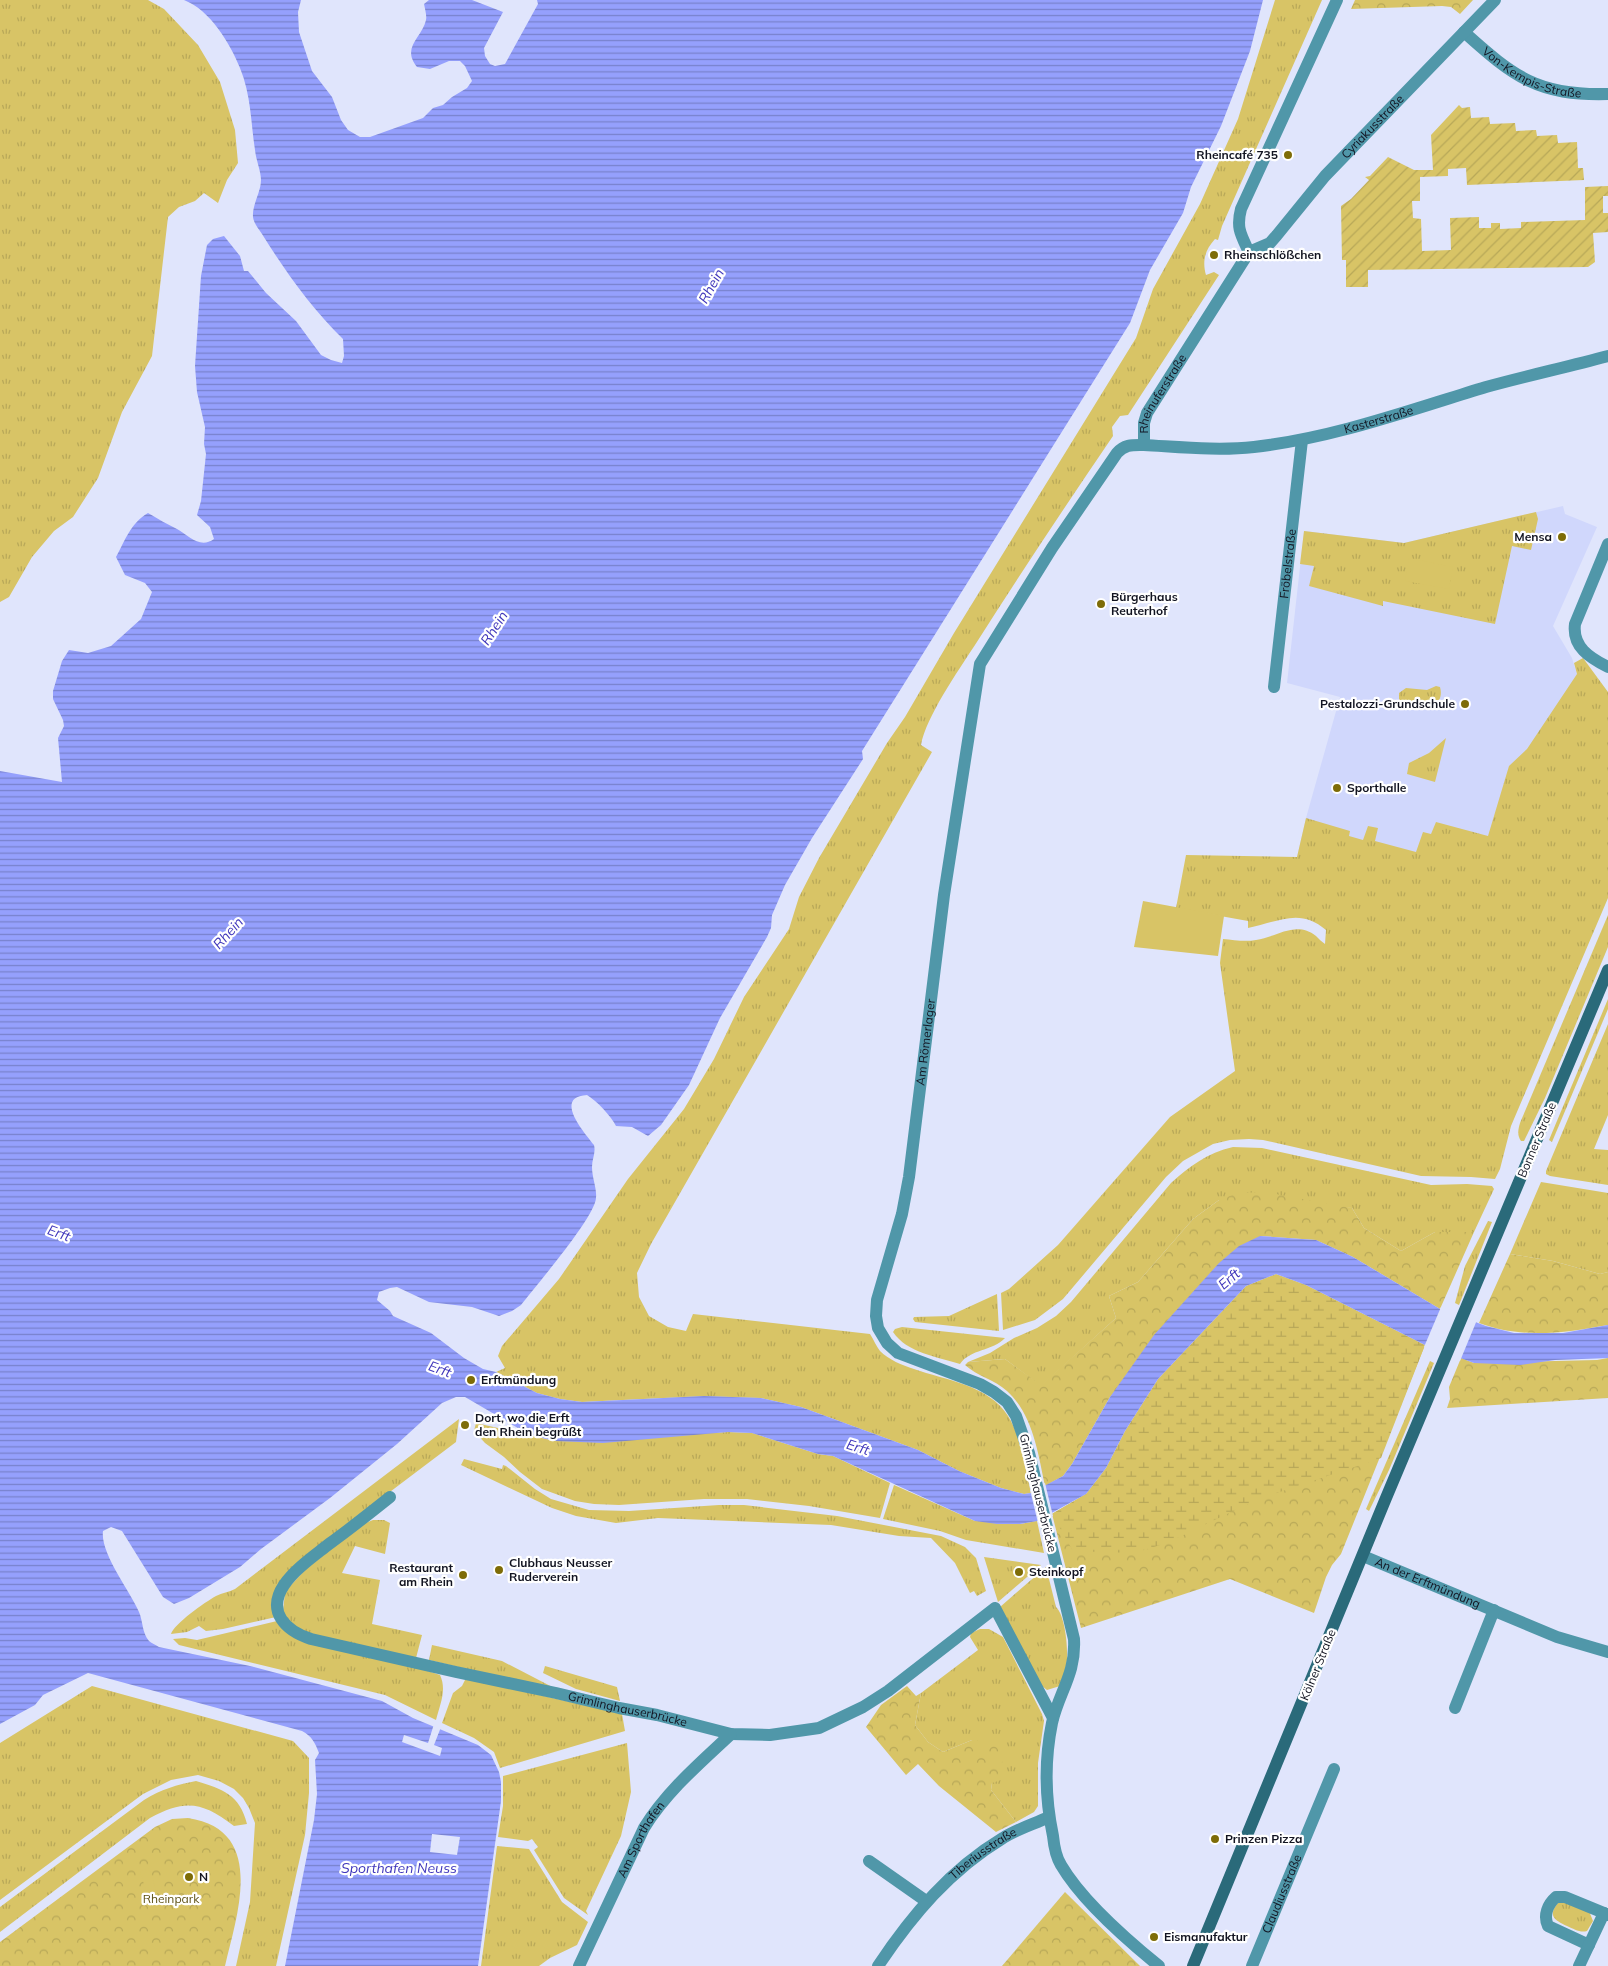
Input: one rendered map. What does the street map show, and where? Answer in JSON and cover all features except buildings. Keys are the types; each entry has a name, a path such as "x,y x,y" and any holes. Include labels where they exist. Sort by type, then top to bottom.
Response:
{"main road":[{"name":"Bonner Straße","path":"1442,1365 1608,970"},
{"name":"Kölner Straße","path":"1194,1966 1442,1365"}],"street":[{"path":"1249,252 1239,231 1238,220 1241,210 1336,0"},
{"name":"Cyriakusstraße","path":"1249,252 1270,243 1324,176 1495,0"},
{"name":"Von-Kempis-Straße","path":"1464,32 1497,61 1522,78 1541,87 1562,93 1608,94"},
{"name":"Rheinuferstraße","path":"963,767 979,668 984,655 1064,528 1117,452 1128,445 1144,444 1144,423 1147,413 1249,252"},
{"name":"Kasterstraße","path":"1144,444 1227,448 1252,447 1302,440 1347,430 1489,387 1608,356"},
{"name":"Fröbelstraße","path":"1274,687 1302,440"},
{"path":"1608,544 1575,624 1574,632 1580,648 1594,660 1608,667"},
{"name":"Am Römerlager","path":"876,1316 877,1300 902,1214 909,1177 943,900 963,767"},
{"name":"Grimlinghauserbrücke","path":"876,1316 882,1335 887,1343 898,1353 906,1358 980,1384 1007,1402 1016,1416 1029,1452 1074,1639 1073,1667 1053,1718 1046,1766 1049,1817 1055,1849 1060,1864 1068,1876 1122,1935 1159,1966"},
{"name":"Grimlinghauserbrücke","path":"390,1497 310,1559 284,1585 279,1596 278,1607 280,1618 288,1628 298,1635 311,1639 456,1672 556,1692 731,1734 770,1735 819,1728 841,1718 888,1691 995,1608 1053,1718"},
{"name":"An der Erftmündung","path":"1362,1556 1557,1637 1608,1652"},
{"name":"An der Erftmündung","path":"1455,1708 1494,1610"},
{"name":"Am Sporthafen","path":"579,1966 644,1828 655,1810 699,1763 731,1734"},
{"name":"Claudiusstraße","path":"1252,1966 1334,1769"},
{"name":"Tiberiusstraße","path":"878,1966 901,1931 926,1901 948,1879 976,1856 1005,1837 1049,1817"},
{"path":"869,1861 926,1901"},
{"path":"1579,1966 1606,1914 1565,1897 1556,1897 1551,1902 1546,1914 1548,1926 1589,1945"}],"shaded area":[{"name":"Pestalozzi-Grundschule","path":"1563,506 1565,514 1597,527 1553,626 1572,658 1577,674 1581,884 1297,857 1340,697 1287,683 1304,531 1404,543"}],"green space":[{"path":"0,0 148,0 164,9 198,45 220,82 235,130 238,163 227,180 218,203 204,193 195,201 179,207 168,217 152,356 122,412 98,478 73,517 54,531 32,557 9,597 0,602"},
{"path":"1275,0 1322,0 1222,226 1218,240 1215,239 1209,247 1204,260 1206,275 1214,272 1219,275 1128,415 1120,416 1112,427 1113,436 1026,566 944,694 929,721 921,745 932,752 651,1244 637,1273 639,1297 649,1316 668,1327 686,1331 693,1314 870,1334 880,1351 896,1362 978,1390 1000,1406 1013,1425 1023,1453 1031,1493 1024,1494 1001,1488 959,1471 918,1450 801,1407 761,1398 704,1396 582,1402 537,1393 496,1372 505,1368 498,1356 502,1346 559,1279 628,1179 684,1109 714,1059 744,997 789,929 799,897 819,858 954,633 1136,338 1153,289 1200,204 1238,119"},
{"path":"1355,0 1473,0 1460,14 1451,7 1442,6 1351,9"},
{"path":"1459,105 1462,108 1470,107 1471,118 1489,117 1490,124 1515,123 1516,131 1536,130 1537,136 1557,135 1558,143 1577,142 1578,168 1583,168 1584,180 1467,185 1466,168 1448,169 1448,176 1420,177 1420,201 1412,201 1413,218 1421,219 1422,251 1451,250 1450,218 1479,217 1479,228 1491,228 1491,223 1500,223 1500,229 1521,228 1521,222 1585,220 1585,187 1608,186 1608,196 1603,196 1603,213 1608,213 1608,232 1593,233 1595,262 1588,267 1368,270 1368,287 1346,287 1346,260 1342,260 1341,206 1351,199 1369,180 1365,177 1370,176 1388,157 1414,170 1433,170 1431,135"},
{"path":"1536,512 1538,519 1531,550 1512,546 1495,624 1383,601 1383,606 1309,586 1314,566 1300,564 1304,531 1404,543"},
{"path":"1409,558 1453,567 1449,589 1405,581"},
{"path":"1583,658 1608,692 1608,898 1511,1126 1500,1169 1495,1179 1421,1176 1263,1140 1230,1140 1213,1144 1183,1161 1166,1177 1063,1299 1035,1320 1003,1330 1001,1293 1009,1289 1058,1245 1170,1117 1235,1071 1220,963 1223,939 1252,941 1294,929 1301,929 1309,931 1325,944 1326,930 1307,919 1288,918 1248,928 1248,921 1176,908 1186,855 1297,857 1306,818 1350,831 1349,836 1363,840 1368,826 1378,828 1375,841 1416,852 1423,832 1431,834 1436,822 1488,836 1509,766 1527,749 1577,674 1574,663"},
{"path":"1436,686 1440,687 1441,695 1438,702 1426,709 1411,708 1399,699 1399,693 1406,688 1427,690"},
{"path":"1446,738 1435,782 1407,774 1409,763 1429,753"},
{"path":"1143,901 1224,916 1218,956 1134,947"},
{"path":"1608,915 1608,947 1545,1098 1524,1141 1521,1141 1518,1132 1520,1123"},
{"path":"1608,999 1608,1009 1552,1142 1549,1140"},
{"path":"1608,1024 1608,1115 1594,1149 1608,1150 1608,1185 1550,1176 1546,1174 1546,1171"},
{"path":"1233,1147 1262,1148 1431,1185 1467,1184 1492,1186 1494,1189 1474,1232 1435,1232 1401,1251 1364,1228 1352,1208 1219,1200 1193,1219 1138,1282 1109,1296 1116,1318 1041,1386 1005,1359 968,1362 990,1353 1056,1316 1071,1302 1171,1183 1199,1161"},
{"path":"1541,1182 1608,1193 1608,1272 1600,1274 1553,1261 1510,1254"},
{"path":"1264,1192 1352,1208 1364,1228 1401,1251 1435,1232 1474,1232 1440,1309 1353,1257 1316,1240 1261,1236 1110,1397 1072,1464 1063,1476 1045,1486 1033,1435 1023,1411 1002,1387 965,1365 968,1362 1005,1359 1041,1385 1116,1318 1109,1296 1138,1282 1193,1219 1219,1200 1238,1193"},
{"path":"1488,1221 1492,1222 1459,1305 1455,1303 1465,1266"},
{"path":"1510,1254 1553,1261 1600,1274 1608,1272 1608,1325 1559,1332 1527,1333 1495,1328 1479,1323"},
{"path":"1276,1274 1306,1285 1425,1345 1381,1458 1256,1500 1167,1543 1134,1553 1073,1551 1052,1514 1086,1494 1106,1468 1125,1431 1158,1379 1246,1286"},
{"path":"997,1294 999,1331 915,1322 913,1319 914,1317 949,1316"},
{"path":"902,1327 1005,1338 970,1355 960,1364 915,1350 906,1345 893,1332 895,1329"},
{"path":"1425,1345 1341,1554 1332,1565 1326,1577 1314,1613 1230,1579 1081,1628 1052,1514 1086,1494"},
{"path":"1461,1358 1474,1363 1597,1360 1608,1358 1608,1398 1447,1408 1450,1399 1449,1387"},
{"path":"1430,1361 1434,1363 1389,1470 1369,1511 1366,1509"},
{"path":"459,1419 456,1442 321,1544 291,1569 276,1617 206,1631 199,1626 187,1632 171,1634 184,1619 198,1608 216,1596 235,1589"},
{"path":"476,1423 555,1441 728,1432 752,1433 818,1454 833,1456 890,1483 880,1518 809,1506 747,1499 704,1499 619,1505 594,1504 575,1501 542,1489 485,1443 474,1431"},
{"path":"464,1459 502,1469 503,1465 506,1466 551,1499 589,1510 629,1511 744,1505 837,1516 941,1536 965,1547 976,1558 986,1591 977,1596 974,1591 970,1593 955,1563 931,1538 899,1536 831,1525 658,1518 616,1523 576,1516 552,1508 461,1465"},
{"path":"894,1485 975,1521 1020,1524 1037,1521 1044,1553 966,1540 940,1531 883,1519"},
{"path":"373,1520 384,1520 390,1523 385,1554 355,1546 342,1573 380,1580 372,1624 422,1635 416,1658 327,1639 293,1628 283,1612 285,1592 307,1568 363,1524"},
{"path":"984,1557 1041,1565 998,1602"},
{"path":"1046,1567 1056,1607 1064,1624 1067,1654 1066,1667 1060,1686 1047,1690 1042,1686 1000,1607"},
{"path":"277,1621 440,1675 443,1692 436,1720 385,1695 179,1645 173,1639 197,1640"},
{"path":"980,1629 989,1629 1003,1637 1044,1721 1038,1763 1038,1806 1034,1812 1016,1822 991,1790 992,1783 972,1740 943,1752 928,1742 915,1725 921,1693 978,1650 970,1637 971,1633"},
{"path":"432,1645 502,1661 560,1691 429,1660"},
{"path":"545,1666 617,1687 620,1701 576,1689 543,1673"},
{"path":"466,1678 622,1714 625,1731 500,1768 494,1752 474,1738 442,1723 453,1693 462,1686"},
{"path":"92,1686 293,1741 309,1758 309,1793 305,1835 276,1966 236,1966 250,1902 255,1823 243,1798 234,1789 219,1781 198,1775 171,1780 143,1794 0,1900 0,1743"},
{"path":"907,1686 916,1696 921,1693 915,1725 928,1742 943,1752 972,1740 993,1742 997,1746 1002,1759 1001,1780 992,1783 991,1790 1016,1822 996,1832 939,1786 918,1764 906,1775 866,1727 881,1705"},
{"path":"627,1743 631,1792 621,1836 586,1911 588,1915 564,1898 534,1850 538,1847 532,1839 528,1841 498,1837 503,1806 503,1776"},
{"path":"196,1781 222,1790 235,1800 244,1814 247,1824 234,1826 212,1812 194,1806 184,1806 163,1812 150,1818 0,1932 0,1907 144,1800 169,1788"},
{"name":"Rheinpark","path":"188,1818 213,1826 229,1839 238,1856 241,1877 239,1899 225,1966 0,1966 0,1942 155,1827 172,1819"},
{"path":"497,1846 529,1849 562,1902 588,1922 577,1945 550,1958 539,1966 481,1966"},
{"path":"149,1868 161,1906 151,1908 140,1871"},
{"path":"1065,1892 1140,1966 1002,1966"},
{"path":"1565,1901 1589,1911 1593,1921 1587,1931 1575,1929 1559,1922 1554,1917 1553,1910 1555,1907 1559,1902"}],"water":[{"path":"184,0 301,0 298,12 299,32 312,71 332,97 341,120 348,130 360,137 370,137 423,118 433,108 443,105 467,88 472,81 465,66 460,61 449,61 430,69 417,67 413,60 412,48 424,26 426,12 424,4 429,0 472,0 503,12 484,48 485,56 490,64 495,66 505,64 538,4 537,0 1263,0 1250,51 1221,126 1191,187 1183,213 1150,270 1130,323 862,751 863,759 812,838 785,885 772,915 771,928 767,937 720,1018 689,1085 661,1125 648,1136 632,1127 616,1126 603,1109 587,1095 577,1097 572,1102 574,1116 578,1124 594,1145 595,1151 592,1167 596,1198 586,1220 576,1235 521,1305 499,1316 472,1307 429,1302 397,1287 379,1292 377,1300 393,1316 431,1333 464,1358 483,1369 496,1372 537,1393 582,1402 704,1396 761,1398 801,1407 918,1450 959,1471 1001,1488 1024,1494 1031,1493 1063,1476 1072,1464 1110,1397 1154,1335 1219,1263 1239,1246 1260,1236 1316,1240 1353,1257 1440,1309 1486,1326 1514,1333 1563,1333 1608,1325 1608,1358 1555,1360 1520,1365 1474,1363 1425,1345 1306,1285 1276,1274 1246,1286 1158,1379 1125,1431 1106,1468 1086,1494 1037,1521 1020,1524 997,1524 975,1521 833,1456 818,1454 752,1433 728,1432 603,1443 555,1441 530,1435 465,1397 456,1397 442,1403 397,1444 240,1567 189,1598 174,1604 163,1597 122,1531 111,1527 103,1531 106,1550 116,1572 135,1603 144,1631 152,1643 159,1647 250,1666 382,1701 413,1718 478,1745 491,1755 499,1772 501,1801 478,1966 285,1966 314,1820 317,1794 315,1760 319,1753 313,1740 302,1731 88,1673 43,1695 35,1705 0,1724 0,771 62,782 58,738 64,726 53,699 53,691 62,661 69,650 88,653 111,646 141,619 152,592 145,583 125,575 116,557 129,532 137,522 148,513 199,542 209,542 214,539 210,527 197,515 201,501 206,454 204,444 205,427 197,392 195,366 201,276 207,245 213,239 224,236 240,256 244,271 248,271 266,293 296,321 321,355 342,363 344,356 343,339 299,289 254,222 253,212 261,185 261,177 244,78 231,48 218,28 202,11"}],"pier":[{"path":"1441,1307 1477,1320 1460,1361 1424,1347"},
{"path":"1045,1483 1053,1516 1038,1523 1030,1490"},
{"path":"434,1724 441,1727 434,1745 442,1748 440,1756 402,1742 404,1735 428,1743"},
{"path":"432,1834 460,1837 457,1855 430,1852"}],"place":[{"name":"Rheincafé 735","path":"1288,155"},
{"name":"Rheinschlößchen","path":"1214,255"},
{"name":"Mensa","path":"1562,537"},
{"name":"Bürgerhaus Reuterhof","path":"1101,604"},
{"name":"Pestalozzi-Grundschule","path":"1465,704"},
{"name":"Sporthalle","path":"1337,788"},
{"name":"Erftmündung","path":"471,1380"},
{"name":"Dort, wo die Erft den Rhein begrüßt","path":"465,1425"},
{"name":"Clubhaus Neusser Ruderverein","path":"499,1570"},
{"name":"Steinkopf","path":"1019,1572"},
{"name":"Restaurant am Rhein","path":"463,1575"},
{"name":"Prinzen Pizza","path":"1215,1839"},
{"name":"N","path":"189,1877"},
{"name":"Eismanufaktur","path":"1154,1937"}],"water label":[{"name":"Rhein","path":"711,286"},
{"name":"Rhein","path":"494,628"},
{"name":"Rhein","path":"228,933"},
{"name":"Erft","path":"59,1233"},
{"name":"Erft","path":"1229,1279"},
{"name":"Erft","path":"440,1369"},
{"name":"Erft","path":"858,1447"},
{"name":"Sporthafen Neuss","path":"399,1868"}]}
